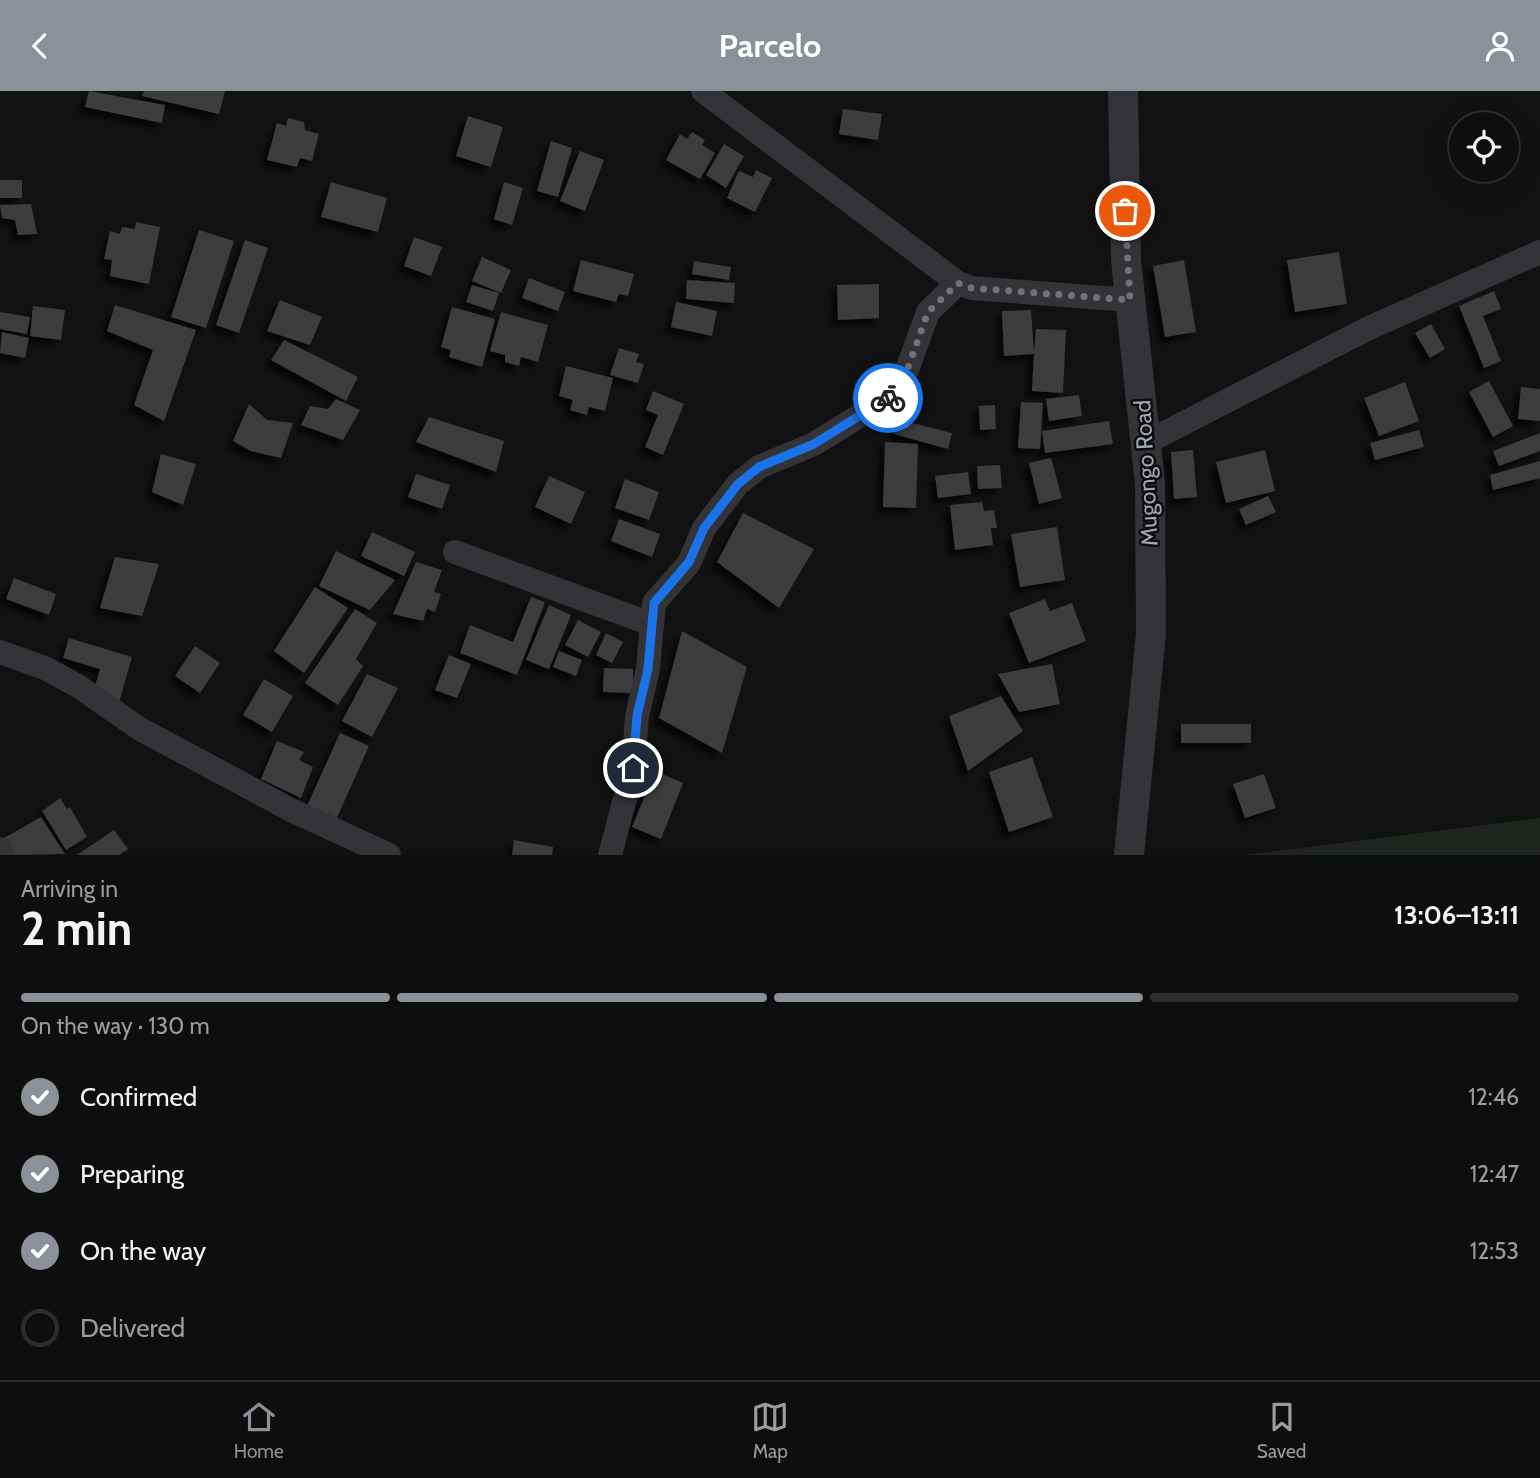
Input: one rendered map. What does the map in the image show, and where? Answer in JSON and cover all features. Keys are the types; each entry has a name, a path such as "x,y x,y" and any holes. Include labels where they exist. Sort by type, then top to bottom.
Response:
{"street":[{"path":"703,91 958,283 972,288 1130,300"},
{"name":"Mugongo Road","path":"1123,91 1126,260 1150,484 1151,633 1129,855"},
{"path":"1147,442 1369,328 1540,253"},
{"path":"610,855 633,768 637,716 648,669 654,603 689,562 704,528 738,484 759,467 814,444 887,400 906,373 928,312 958,283"},
{"path":"455,552 651,624"},
{"path":"0,652 56,674 139,729 291,810 389,855"},
{"path":"0,849 3,855"}],"shaded area":[{"path":"1540,818 1540,855 1246,855"}],"building":[{"path":"89,91 165,105 162,123 85,107"},
{"path":"144,91 225,91 219,114 142,96"},
{"path":"843,109 882,114 878,140 839,134"},
{"path":"468,116 503,127 491,167 456,156"},
{"path":"288,118 304,122 305,130 319,134 312,161 300,158 297,167 267,160 277,123 286,126"},
{"path":"692,132 705,140 702,145 715,153 700,179 666,160 680,134 687,139"},
{"path":"551,141 572,148 558,197 537,191"},
{"path":"724,144 744,156 726,188 706,175"},
{"path":"580,151 604,160 585,211 560,201"},
{"path":"756,170 772,178 755,212 727,198 739,171 753,177"},
{"path":"0,180 22,180 22,198 0,198"},
{"path":"331,182 387,198 378,232 321,217"},
{"path":"504,182 523,188 512,225 494,219"},
{"path":"31,204 37,234 18,235 15,220 2,218 0,205"},
{"path":"136,222 160,227 149,284 110,276 112,260 104,259 110,231 120,234 122,227 135,229"},
{"path":"199,230 234,241 206,328 171,317"},
{"path":"414,237 442,247 431,276 404,266"},
{"path":"245,240 268,248 239,333 216,325"},
{"path":"1339,252 1347,304 1295,312 1287,260"},
{"path":"482,257 511,270 501,293 472,281"},
{"path":"581,260 634,274 628,296 619,294 616,302 573,291"},
{"path":"1184,260 1196,332 1165,337 1153,266"},
{"path":"694,261 731,267 729,280 692,274"},
{"path":"529,278 565,292 558,311 522,298"},
{"path":"687,280 735,283 734,303 686,299"},
{"path":"879,284 879,318 838,320 837,285"},
{"path":"472,285 499,293 493,311 466,302"},
{"path":"1494,291 1501,309 1483,316 1501,361 1484,368 1459,306"},
{"path":"280,300 322,317 310,345 267,331"},
{"path":"676,302 717,311 712,336 671,327"},
{"path":"115,305 196,330 164,421 134,405 153,350 107,331"},
{"path":"33,306 65,310 61,340 30,336"},
{"path":"452,307 495,319 482,367 449,357 451,350 441,347"},
{"path":"1031,310 1034,353 1036,329 1066,330 1063,393 1032,391 1034,354 1004,356 1002,311"},
{"path":"0,312 30,317 27,334 0,329"},
{"path":"501,312 548,325 538,362 521,357 519,366 505,362 505,355 490,351"},
{"path":"1431,324 1445,349 1430,358 1415,333"},
{"path":"2,332 29,338 25,358 0,353"},
{"path":"284,340 358,377 346,401 271,360"},
{"path":"619,348 639,354 636,362 644,364 638,383 610,375"},
{"path":"566,366 613,378 605,411 589,407 587,415 570,410 573,400 559,396"},
{"path":"1489,381 1513,426 1493,437 1469,392"},
{"path":"1405,382 1419,421 1379,436 1364,398"},
{"path":"1521,387 1540,389 1540,421 1518,419"},
{"path":"653,391 684,404 663,455 645,447 658,415 646,410"},
{"path":"1079,395 1082,416 1049,421 1046,399"},
{"path":"336,399 360,410 343,440 301,425 310,406 328,409"},
{"path":"1021,402 1043,403 1040,449 1018,448"},
{"path":"249,404 267,420 293,423 281,458 251,451 233,441"},
{"path":"995,405 996,429 980,430 979,406"},
{"path":"429,417 504,441 496,472 416,442"},
{"path":"897,419 952,433 948,449 894,434"},
{"path":"1109,421 1113,444 1045,453 1042,431"},
{"path":"1419,430 1424,447 1375,460 1370,443"},
{"path":"1540,433 1540,451 1499,466 1493,451"},
{"path":"885,442 918,444 916,508 883,507"},
{"path":"1193,450 1197,497 1174,499 1171,452"},
{"path":"1265,450 1275,491 1226,503 1216,462"},
{"path":"161,454 196,464 183,505 152,492"},
{"path":"1051,458 1062,498 1039,504 1029,463"},
{"path":"1540,461 1540,478 1493,490 1490,475"},
{"path":"1000,465 1002,488 978,489 977,466"},
{"path":"968,472 971,494 938,498 935,476"},
{"path":"416,474 450,485 442,509 408,497"},
{"path":"549,476 585,492 571,524 535,507"},
{"path":"625,479 659,492 649,520 615,508"},
{"path":"1268,496 1276,512 1246,525 1239,509"},
{"path":"982,502 984,511 994,510 997,528 991,528 993,545 955,550 950,505"},
{"path":"743,513 814,549 779,608 717,562"},
{"path":"619,519 660,534 652,557 611,541"},
{"path":"1057,527 1065,580 1020,587 1011,534"},
{"path":"372,532 415,552 404,576 361,556"},
{"path":"336,551 395,580 370,610 319,586"},
{"path":"115,557 159,564 142,616 100,608"},
{"path":"416,562 442,570 434,592 441,594 435,612 427,609 423,621 393,614"},
{"path":"14,578 56,594 49,615 6,599"},
{"path":"315,587 348,608 304,673 274,651"},
{"path":"531,597 545,602 517,675 460,653 470,625 513,642"},
{"path":"1045,599 1050,611 1072,603 1086,641 1029,663 1009,613"},
{"path":"549,605 571,615 549,669 526,660"},
{"path":"355,609 377,623 356,659 363,666 338,705 305,683"},
{"path":"578,620 601,632 588,657 565,645"},
{"path":"682,631 747,667 722,753 659,718"},
{"path":"606,633 623,642 612,663 596,655"},
{"path":"69,638 132,657 118,706 94,690 100,669 63,658"},
{"path":"195,646 220,663 200,693 175,676"},
{"path":"559,651 582,660 576,676 553,667"},
{"path":"449,655 471,664 457,698 435,690"},
{"path":"1052,664 1060,704 1019,712 998,674"},
{"path":"604,668 633,669 633,693 603,692"},
{"path":"367,674 398,688 372,737 342,721"},
{"path":"264,679 293,696 272,732 243,715"},
{"path":"1001,696 1023,731 968,771 949,716"},
{"path":"1181,724 1251,724 1251,743 1181,743"},
{"path":"340,733 369,746 332,829 307,806"},
{"path":"277,741 304,752 299,760 313,767 301,798 261,779"},
{"path":"1032,757 1053,817 1009,832 989,772"},
{"path":"655,771 683,783 661,839 632,827"},
{"path":"1264,774 1276,808 1245,818 1233,784"},
{"path":"60,798 67,809 70,807 87,837 66,850 42,811"},
{"path":"41,817 65,854 14,855 4,838"},
{"path":"114,830 128,849 119,855 77,855"},
{"path":"514,840 553,847 552,855 512,855"}],"way so far":[{"path":"888,398 906,373 928,312 958,283 972,288 1130,300 1125,211"}],"route":[{"path":"633,768 637,716 648,669 649,634 654,603 689,562 704,528 738,484 759,467 814,444 888,398"}]}
